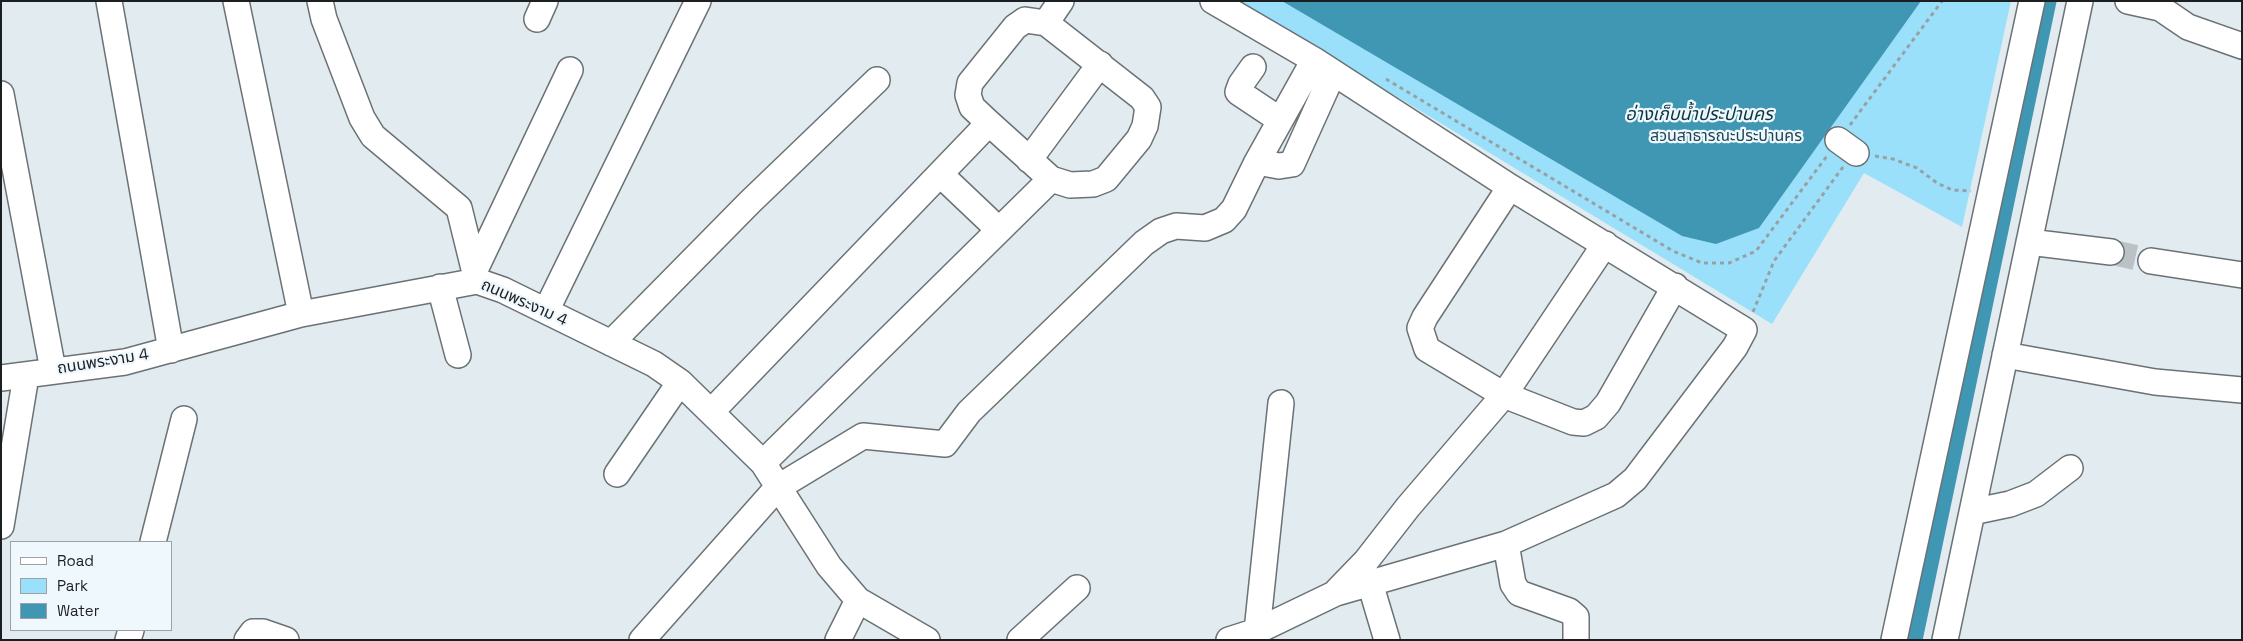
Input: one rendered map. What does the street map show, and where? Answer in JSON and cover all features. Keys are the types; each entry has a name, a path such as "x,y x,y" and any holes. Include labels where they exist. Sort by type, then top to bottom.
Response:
{"street":[{"path":"109,1 171,350"},
{"path":"236,1 301,314"},
{"path":"546,311 698,1"},
{"path":"1046,23 1061,1"},
{"path":"1213,1 1324,67 1510,186 1676,286 1744,330 1735,348 1635,479 1616,495 1506,544 1336,593 1257,631 1230,640"},
{"path":"1894,640 2032,1"},
{"path":"1945,640 2080,1"},
{"path":"2128,1 2162,4 2188,27 2242,46"},
{"path":"317,3 362,118 373,136 459,208 476,276"},
{"path":"1024,20 1046,23 1100,64 1145,102 1148,107 1145,126 1140,138 1106,179 1093,184 1070,185 1051,179 972,107 968,95 970,83 1015,27 1024,20"},
{"path":"1029,160 1100,64"},
{"path":"1253,67 1240,84 1238,92 1280,120"},
{"path":"656,635 777,488 863,436 945,444 969,412 1144,243 1161,231 1176,226 1205,228 1224,220 1234,209 1280,120 1324,67"},
{"path":"1257,162 1279,166 1292,164 1324,67"},
{"path":"476,276 570,70"},
{"path":"611,343 750,202 877,80"},
{"path":"1,94 53,370"},
{"path":"711,412 989,123"},
{"path":"940,174 999,230"},
{"path":"763,463 1051,179"},
{"path":"1510,186 1420,328 1427,349 1504,395 1572,422 1584,423 1596,417 1608,403 1676,286"},
{"path":"2029,242 2111,252"},
{"path":"1336,593 1366,561 1408,507 1504,395 1605,244"},
{"path":"2151,261 2242,275"},
{"name":"ถนนพระงาม 4","path":"1,378 125,362 301,314 440,287 476,276 654,364 680,382 763,463 777,488 829,566 858,600 927,640"},
{"path":"440,287 458,355"},
{"path":"2005,355 2155,382 2242,390"},
{"path":"1,526 26,376"},
{"path":"617,474 680,382"},
{"path":"1257,631 1281,403"},
{"path":"153,541 184,419"},
{"path":"1972,512 2010,504 2036,494 2070,468"},
{"path":"1506,544 1512,584 1519,593 1570,611 1576,617 1576,640"},
{"path":"1370,583 1387,640"},
{"path":"1020,640 1077,588"},
{"path":"838,640 858,600"},
{"path":"247,640 253,632 262,632 286,640"}],"path":[{"path":"1384,78 1673,251 1702,263 1729,263 1756,251 1847,147 1942,1"},
{"path":"1847,147 1917,168 1938,183 1952,190 1991,189"},
{"path":"1744,330 1774,261 1848,160 1847,147"}],"green space":[{"name":"อ่างเก็บน้ำประปานคร","path":"1239,1 2011,1 1962,227 1864,173 1772,324"}],"water":[{"name":"อ่างเก็บน้ำประปานคร","path":"1282,1 1921,1 1759,228 1716,244 1682,236"}],"waterway":[{"path":"1913,640 2047,1"}],"tunnel":[{"path":"2111,252 2151,261"}],"park label":[{"name":"สวนสาธารณะประปานคร","path":"1726,137"}]}
